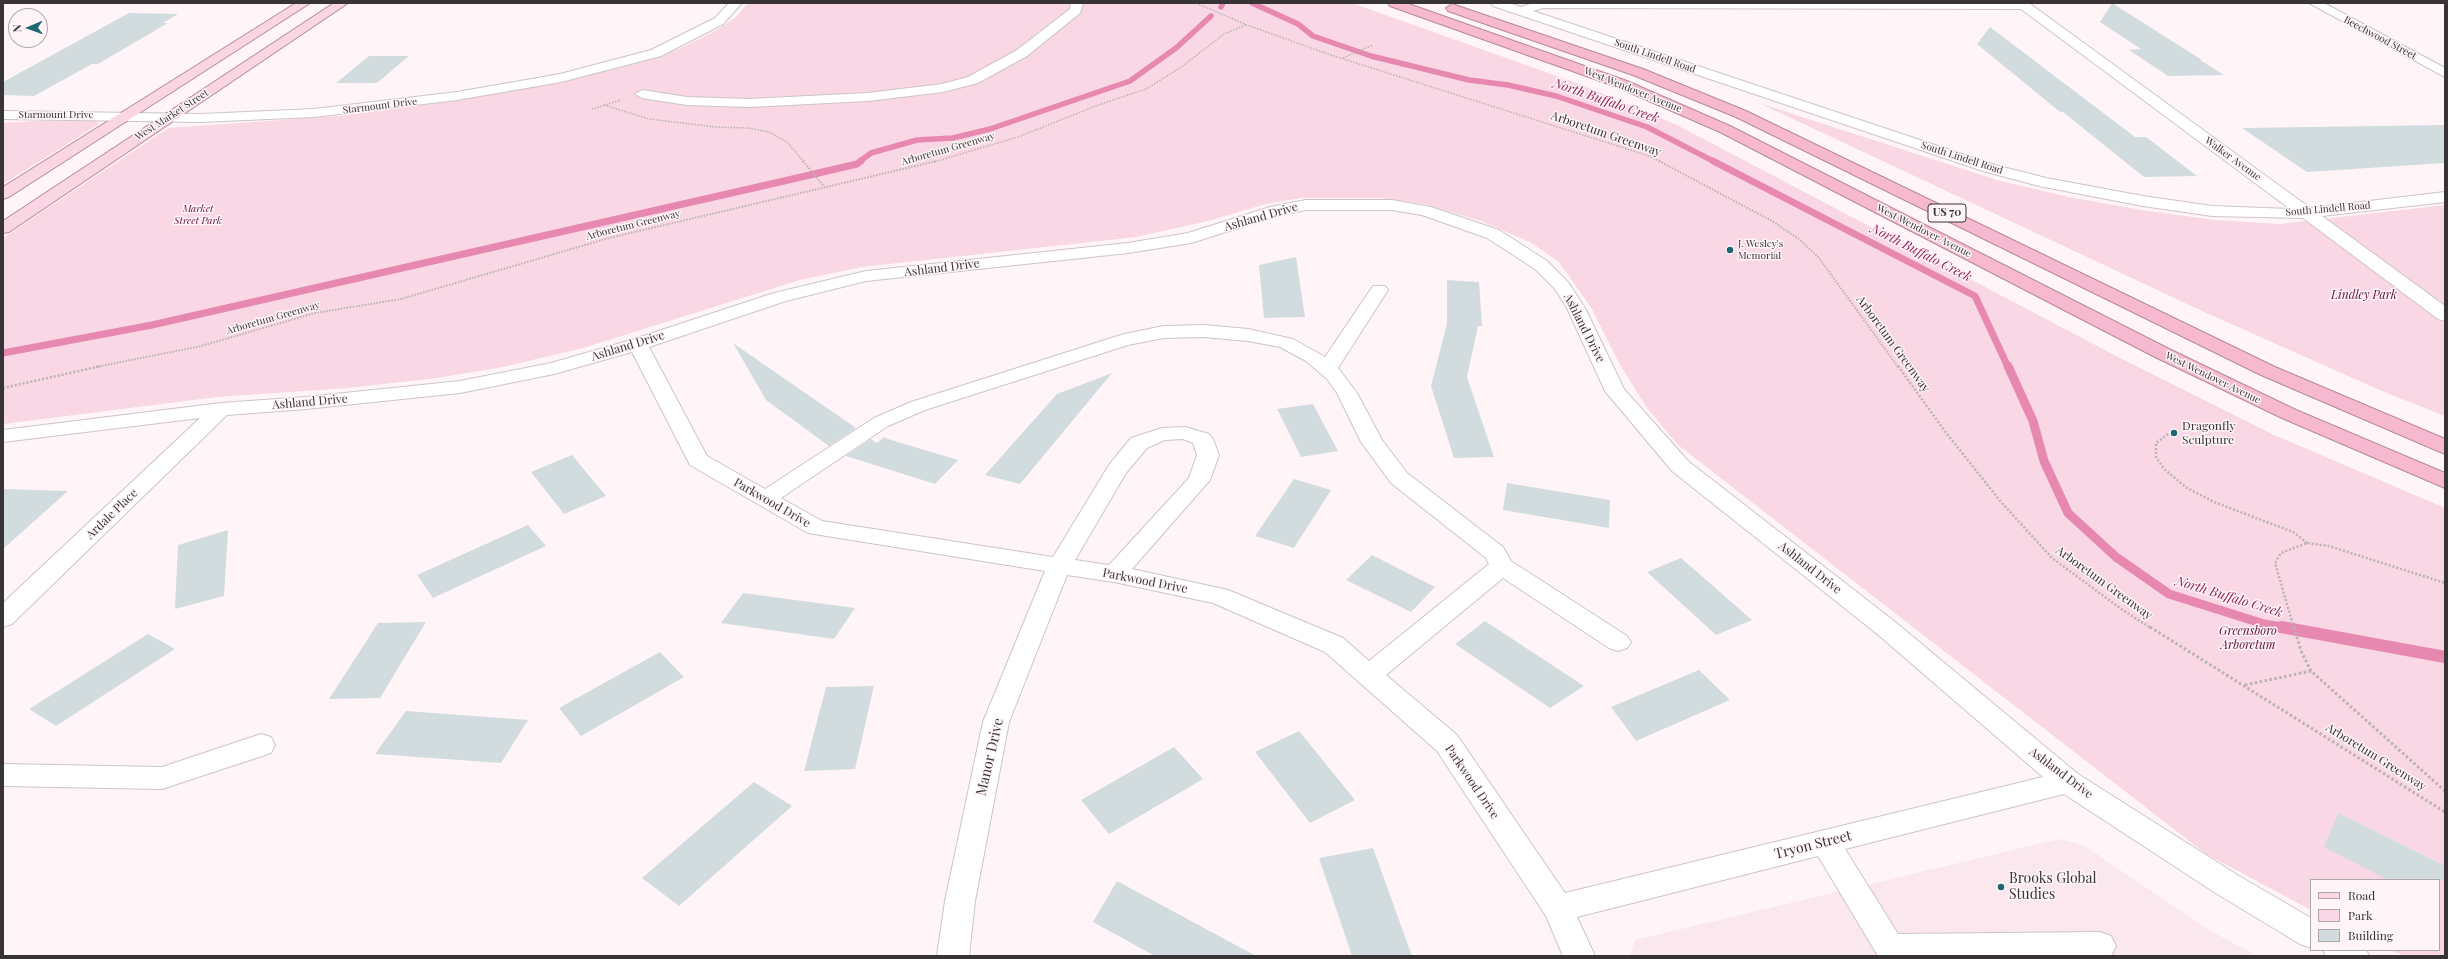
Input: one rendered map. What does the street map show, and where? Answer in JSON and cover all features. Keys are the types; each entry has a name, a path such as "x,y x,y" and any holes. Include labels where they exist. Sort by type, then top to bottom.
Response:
{"highway":[{"name":"West Wendover Avenue","path":"1394,3 1622,84 1674,106 1732,133 2162,353 2289,414 2445,481"},
{"name":"West Wendover Avenue","path":"1439,3 1638,72 1722,106 1976,227 2247,361 2445,447"}],"main road":[{"name":"West Market Street","path":"3,194 304,3"},
{"name":"West Market Street","path":"3,228 342,3"}],"street":[{"name":"Starmount Drive","path":"3,115 201,118 314,114 457,96 560,78 656,52 719,21 736,3"},
{"path":"642,94 687,101 749,103 868,98 943,88 973,80 1022,53 1076,10 1077,3"},
{"name":"South Lindell Road","path":"1497,3 1989,168 2045,183 2143,201 2212,211 2274,214 2307,213 2445,197"},
{"name":"Beechwood Street","path":"2315,3 2445,73"},
{"path":"1521,11 1542,4 2022,4"},
{"name":"Walker Avenue","path":"2022,4 2445,315"},
{"name":"Ashland Drive","path":"3,436 221,409 306,403 460,387 554,368 638,344 780,297 866,276 1128,248 1191,238 1276,211 1306,205 1392,205 1432,213 1493,234 1541,265 1562,286 1576,308 1615,391 1680,466 1885,627 2068,782 2228,885 2310,933"},
{"path":"1327,369 1379,290"},
{"path":"765,498 840,448 887,419 918,406 1124,340 1164,332 1204,331 1248,335 1286,344 1313,357 1327,369 1346,393 1372,442 1399,478 1495,553 1502,566 1618,642"},
{"name":"Parkwood Drive","path":"638,344 698,460 816,528 1114,574 1219,596 1334,645 1447,743 1558,908 1579,956"},
{"name":"Ardale Place","path":"3,618 221,409"},
{"name":"Manor Drive","path":"953,956 960,901 996,722 1059,566 1117,470 1139,443 1162,434 1185,433 1202,439 1208,455 1199,480 1114,574"},
{"path":"1369,675 1502,566"},
{"path":"3,775 162,778 261,745"},
{"name":"Tryon Street","path":"1558,908 2068,782"},
{"path":"1825,842 1890,948 2100,946"},
{"path":"2341,951 2353,956"}],"path":[{"name":"Arboretum Greenway","path":"1196,3 1247,25 1342,58 1643,154 1673,167 1772,220 1800,239 1828,270 1944,430 2001,502 2052,558 2124,610 2445,812"},
{"name":"Arboretum Greenway","path":"3,388 20,383 201,346 315,313 401,299 609,238 826,189 868,177 917,167 1018,137 1101,104 1146,89 1180,68 1224,34 1247,25"},
{"path":"1342,58 1373,45"},
{"path":"604,105 649,119 716,127 748,128 769,132 787,142 826,189"},
{"path":"2168,434 2156,443 2156,457 2164,469 2187,488 2214,502 2271,522 2292,532 2307,543 2329,546 2445,583"},
{"path":"2307,543 2281,553 2275,563 2301,651 2312,671 2445,791"},
{"path":"2245,685 2312,671"}],"shaded area":[{"name":"Brooks Global Studies","path":"2059,839 2083,845 2209,930 2258,956 1630,956 1635,940"}],"green space":[{"name":"Greensboro Arboretum","path":"748,3 1352,3 1582,85 1677,125 2120,358 2272,434 2445,508 2445,956 2405,956 2392,951 2440,951 2440,879 2310,879 2310,909 2206,854 1678,445 1647,408 1619,363 1592,309 1559,262 1530,242 1481,221 1424,204 1382,198 1301,198 1266,204 1208,221 1136,237 862,267 800,280 583,348 503,367 437,378 347,388 217,397 3,424 3,238 168,128 338,116 451,101 560,82 633,64 677,50 715,31 736,17"},
{"name":"Lindley Park","path":"1759,103 1997,180 2068,197 2142,210 2214,220 2280,224 2445,205 2445,416 2384,392 2202,311"},
{"path":"36,121 96,121 99,124 3,184 3,123"}],"building":[{"path":"2112,3 2224,75 2168,76 2129,50 2141,49 2100,22"},
{"path":"129,13 178,14 163,23 168,23 98,64 92,64 34,96 3,95 3,82"},
{"path":"1990,27 2135,137 2146,137 2197,176 2144,177 2063,112 2060,112 1977,44"},
{"path":"369,56 409,56 377,83 336,83"},
{"path":"2445,125 2445,163 2307,172 2242,128"},
{"path":"1296,257 1305,317 1264,318 1259,265"},
{"path":"1447,280 1479,282 1482,326 1478,326 1467,377 1494,457 1454,458 1431,386 1447,323"},
{"path":"733,343 856,428 829,446 766,400"},
{"path":"1112,373 1020,484 985,475 1057,394"},
{"path":"1313,404 1338,451 1301,457 1277,409"},
{"path":"884,437 958,460 935,484 846,456 871,439 877,443"},
{"path":"572,455 606,496 564,514 531,472"},
{"path":"1294,479 1331,490 1294,548 1255,536"},
{"path":"1507,483 1610,500 1609,528 1503,510"},
{"path":"3,489 68,491 3,549"},
{"path":"528,525 546,546 433,598 417,575"},
{"path":"228,530 224,596 175,609 178,545"},
{"path":"1372,555 1435,587 1411,612 1346,580"},
{"path":"1681,558 1752,620 1716,635 1647,572"},
{"path":"743,593 855,608 834,639 721,623"},
{"path":"1485,621 1584,686 1550,708 1455,644"},
{"path":"426,622 380,698 329,699 378,623"},
{"path":"148,634 175,649 56,726 29,709"},
{"path":"660,652 684,677 581,736 559,708"},
{"path":"1699,670 1730,700 1636,741 1611,707"},
{"path":"874,686 855,769 804,771 826,687"},
{"path":"406,711 528,720 501,763 375,754"},
{"path":"1299,731 1355,800 1310,823 1255,752"},
{"path":"1174,747 1203,779 1109,834 1081,800"},
{"path":"754,782 792,806 679,906 642,878"},
{"path":"2338,813 2445,866 2445,880 2386,879 2324,847"},
{"path":"1373,848 1412,956 1352,956 1319,858"},
{"path":"1117,881 1256,956 1155,956 1093,922"}],"waterway":[{"path":"1221,7 1223,3"},
{"name":"North Buffalo Creek","path":"1252,3 1298,24 1313,36 1371,56 1469,80 1508,85 1556,96 1647,127 1715,162"},
{"path":"859,162 871,153 917,140 953,138 990,129 1130,81 1176,48 1211,16"},
{"path":"3,353 152,325 784,181 857,164 861,161"},
{"name":"North Buffalo Creek","path":"1713,161 1975,296 2008,367"},
{"name":"North Buffalo Creek","path":"2008,366 2033,421 2044,461 2068,513 2116,557 2169,594 2264,624 2287,628"},
{"name":"North Buffalo Creek","path":"2281,627 2445,657"}],"place":[{"name":"J. Wesley's Memorial","path":"1730,250"},
{"name":"Dragonfly Sculpture","path":"2174,433"},
{"name":"Brooks Global Studies","path":"2001,887"}],"park label":[{"name":"Market Street Park","path":"198,214"}]}
